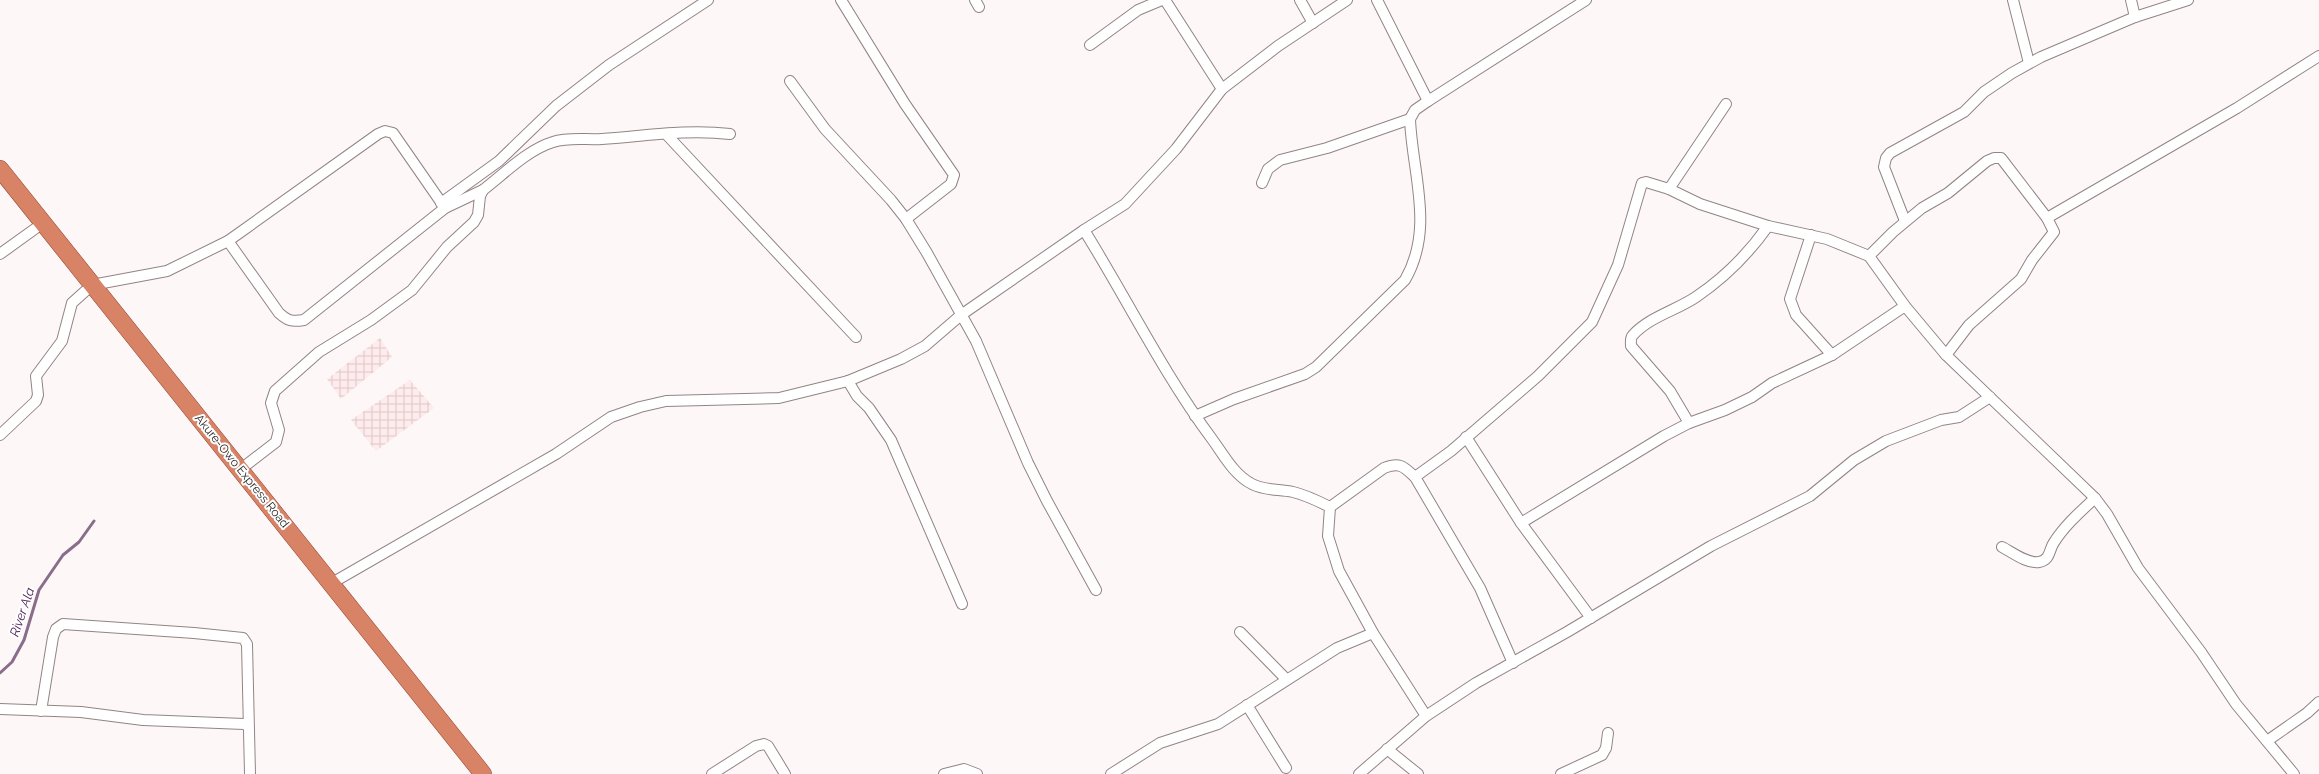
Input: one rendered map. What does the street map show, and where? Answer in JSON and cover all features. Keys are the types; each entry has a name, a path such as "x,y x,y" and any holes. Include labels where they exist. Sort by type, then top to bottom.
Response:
{"highway":[{"name":"Akure-Owo Express Road","path":"0,169 483,774"}],"street":[{"path":"228,241 279,313 288,321 295,322 304,320 443,205 499,161 556,106 609,66 708,0"},
{"path":"841,0 905,104 954,175 951,184 906,219"},
{"path":"1090,45 1138,10 1163,0 1222,89"},
{"path":"1300,0 1313,23"},
{"path":"332,583 556,454 610,417 640,406 666,401 779,398 848,382 901,359 925,346 961,315 1084,230 1125,204 1176,149 1222,89 1278,46 1347,0"},
{"path":"1377,0 1428,101"},
{"path":"1195,416 1234,398 1305,374 1316,367 1405,280 1414,264 1419,239 1421,204 1410,119 1415,110 1586,0"},
{"path":"2013,0 2029,63"},
{"path":"2131,0 2135,17"},
{"path":"1905,221 1884,167 1886,158 1890,153 1964,112 1984,92 2029,63 2078,39 2135,17 2188,0"},
{"path":"2047,218 2237,108 2319,56"},
{"path":"790,81 825,129 875,180 906,219 976,341 1043,495 1096,590"},
{"path":"1669,189 1726,104"},
{"path":"1262,184 1268,169 1280,160 1327,148 1410,119"},
{"path":"0,435 36,401 38,395 36,376 62,341 72,303 92,285 167,271 228,241 378,134 385,131 392,133 443,205"},
{"path":"443,205 483,190 522,160 552,142 702,131 730,134"},
{"path":"666,134 856,337"},
{"path":"1869,256 1905,221 1948,193 1987,161 1994,158 2001,158 2013,171 2047,218 2054,232 2045,246 2032,260 2021,279 1969,325 1946,355"},
{"path":"1415,477 1466,437 1538,376 1592,322 1618,265 1642,183 1646,182 1669,189 1700,204 1768,226 1811,235 1869,256 1905,306 1946,355 2069,471 2095,498 2107,514 2138,568 2201,652 2236,704 2294,774"},
{"path":"241,469 276,442 279,430 271,403 275,391 320,352 371,320 412,290 447,247 474,222 478,215 480,196 483,190"},
{"path":"0,254 43,223"},
{"path":"1689,423 1670,391 1631,346 1630,340 1633,335 1643,328 1696,297 1719,279 1753,248 1768,226"},
{"path":"1084,230 1118,284 1163,366 1195,416 1226,458 1252,484 1270,490 1307,495 1330,507"},
{"path":"1811,235 1790,299 1796,314 1832,355"},
{"path":"1521,523 1689,423 1725,410 1752,397 1772,383 1832,355 1905,306"},
{"path":"848,382 857,396 869,408 891,440 962,604"},
{"path":"1359,774 1426,716 1476,683 1591,618 1711,546 1810,496 1854,460 1886,441 1941,420 1959,417 1990,397"},
{"path":"1466,437 1521,523 1591,618"},
{"path":"1426,716 1373,633 1339,571 1331,550 1327,524 1330,507 1373,475 1394,464 1404,466 1415,477 1480,588 1513,663"},
{"path":"2002,547 2032,562 2044,560 2050,554 2052,544 2072,519 2095,498"},
{"path":"41,710 53,637 59,626 63,624 194,632 246,640 248,726 250,732 250,774"},
{"path":"1240,632 1286,679"},
{"path":"1111,774 1160,743 1210,729 1336,648 1373,633"},
{"path":"2267,742 2308,713 2319,702"},
{"path":"1247,705 1286,768"},
{"path":"0,709 81,712 143,720 244,724 248,726"},
{"path":"1560,774 1602,755 1606,748 1608,733"},
{"path":"712,774 756,746 764,744 768,746 785,774"},
{"path":"1387,749 1418,774"},
{"path":"944,774 964,769 977,774"}],"shaded area":[{"path":"380,338 392,357 341,399 327,379"},
{"path":"410,380 434,408 376,451 351,420"}],"waterway":[{"name":"River Ala","path":"0,673 12,662 24,640 39,590 63,555 79,542 94,521"}]}
